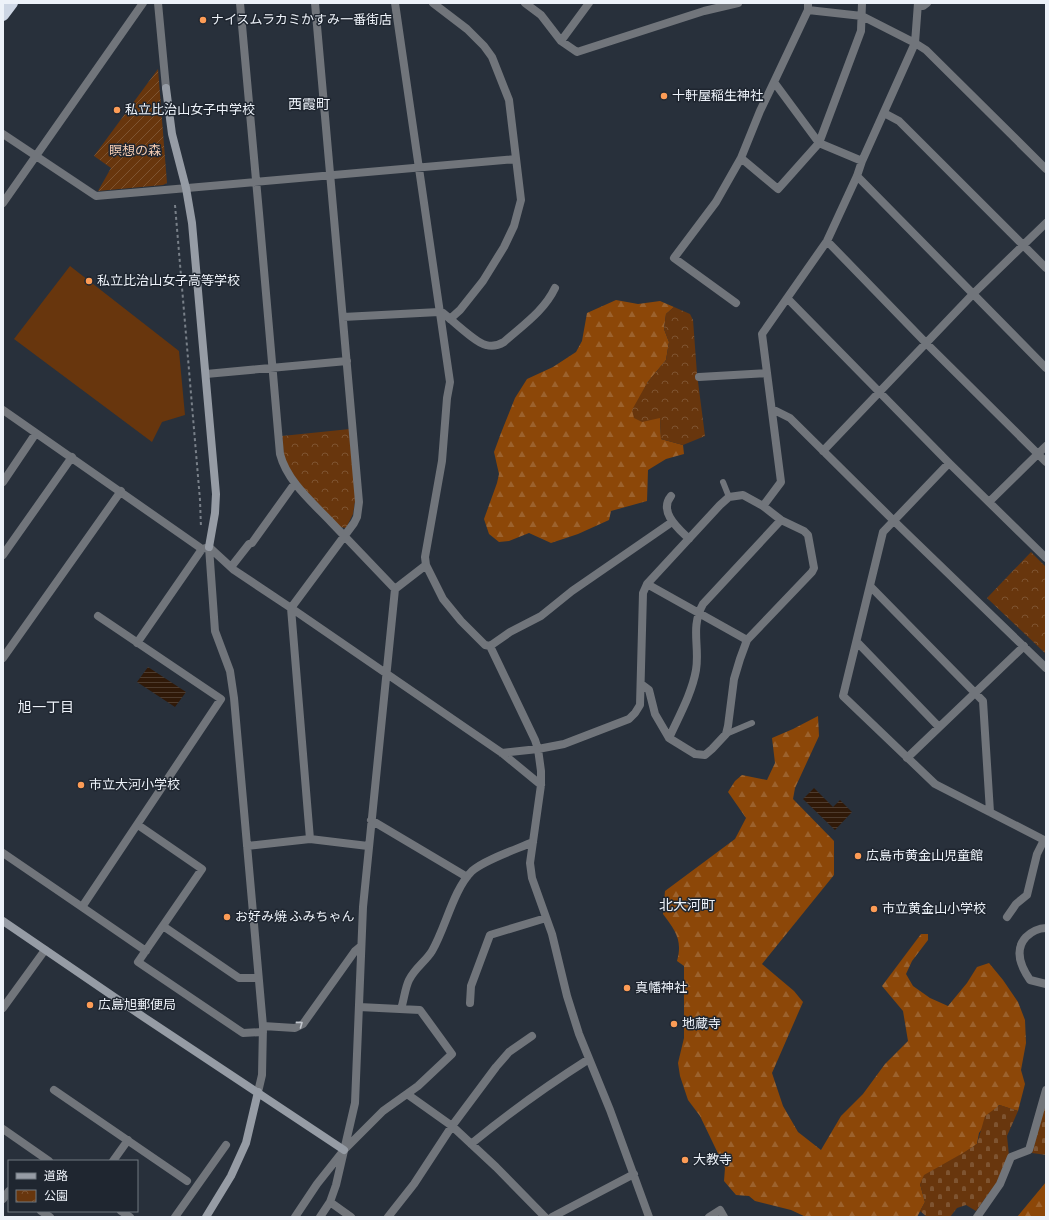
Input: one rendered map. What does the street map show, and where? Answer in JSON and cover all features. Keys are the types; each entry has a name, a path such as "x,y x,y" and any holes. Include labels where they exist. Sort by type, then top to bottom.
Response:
{"highway":[{"path":"3,15 12,3"}],"street":[{"path":"3,203 143,3"},
{"path":"137,643 205,548 215,513 216,494 192,223 186,188 172,134 158,3"},
{"path":"240,3 257,181 280,454 285,469 295,483 395,589"},
{"path":"310,839 291,608 354,523 357,517 359,502 315,3"},
{"path":"395,3 450,382 447,398 442,461 425,557 426,564 443,599 461,621 485,645 490,646 535,740 538,749 541,771 541,785 530,863 532,878 552,934 567,996 579,1034 634,1174 649,1217"},
{"path":"433,3 467,29 484,46 492,57 509,100 521,200 514,226 504,247 482,282 460,310 450,319"},
{"path":"524,3 541,16 562,41 577,52 704,12 738,3"},
{"path":"562,41 589,3"},
{"path":"741,158 778,188 819,143 861,31 862,3"},
{"path":"763,506 781,482 762,334 827,241 915,43 918,4 923,6 927,3"},
{"path":"736,303 674,258 716,202 741,158 760,111 808,7 862,16 926,50 1046,169"},
{"path":"774,82 819,143 862,161"},
{"path":"884,113 899,121 1046,268"},
{"path":"3,134 96,196 516,159"},
{"path":"857,176 1046,368"},
{"path":"823,451 973,294 1046,223"},
{"path":"827,241 926,343 1046,462"},
{"path":"343,317 439,312 443,313 477,341 485,345 498,345 504,342 540,311 555,288"},
{"path":"787,298 1046,558"},
{"path":"206,374 347,361"},
{"path":"698,377 767,373"},
{"path":"772,409 790,418 1046,668"},
{"path":"3,410 502,753 541,785"},
{"path":"3,482 36,433"},
{"path":"989,502 1046,446"},
{"path":"3,555 72,457"},
{"path":"950,463 883,532 843,696 935,784 1045,840 1037,854 1027,895 1016,904 1007,917"},
{"path":"231,568 249,544 252,543 295,483"},
{"path":"3,658 121,491"},
{"path":"502,753 538,749 564,744 629,719 635,713 640,704 643,593 647,584 729,497 743,495 763,506 781,520 804,531 808,535 814,568 812,572 747,640 734,679 726,734 712,749 705,755 695,754 669,738 655,714 649,690 641,684"},
{"path":"671,496 668,500 667,508 670,518 672,522 690,539"},
{"path":"669,738 694,681 697,668 696,625 698,612 703,604 781,520"},
{"path":"490,646 510,632 541,616 572,591 672,522"},
{"path":"205,548 215,630 230,672 234,698 263,1029 262,1075 246,1143 231,1176 206,1217"},
{"path":"320,1217 330,1202 336,1185 355,1103 363,907 395,589 426,564"},
{"path":"647,584 747,640"},
{"path":"870,586 976,692 983,701 990,812"},
{"path":"98,616 221,699 234,698"},
{"path":"857,642 939,727"},
{"path":"907,758 1024,646"},
{"path":"82,907 221,699"},
{"path":"371,820 467,877"},
{"path":"138,825 202,869 138,962 243,1033 263,1029 294,1028 303,1024 355,951 361,946"},
{"path":"247,846 310,839 368,846"},
{"path":"401,1009 409,980 418,966 432,952 457,894 467,877 482,865 533,842"},
{"path":"3,853 146,951"},
{"path":"470,1003 471,986 490,936 546,918"},
{"path":"3,921 145,1018 344,1150"},
{"path":"163,926 239,978 258,978"},
{"path":"1046,928 1030,933 1022,941 1019,951 1024,972 1030,980 1046,984"},
{"path":"3,1008 45,950"},
{"path":"295,1217 317,1184 344,1150 384,1111 418,1086 452,1054 420,1010 359,1007"},
{"path":"388,1217 414,1184 452,1126 496,1067 509,1052 532,1036"},
{"path":"472,1144 499,1121 550,1084 589,1059"},
{"path":"54,1090 187,1180"},
{"path":"977,1217 1000,1184 1011,1157 1029,1150 1046,1090"},
{"path":"408,1094 452,1126 546,1217 634,1174"},
{"path":"3,1129 48,1160"},
{"path":"114,1160 128,1140"},
{"path":"175,1217 226,1145"},
{"path":"330,1202 351,1217"},
{"path":"709,1217 720,1210 724,1217"}],"lane":[{"path":"723,482 729,497"},
{"path":"726,734 752,723"}],"path":[{"path":"175,205 201,506 201,529"}],"green space":[{"name":"瞑想の森","path":"158,69 167,183 163,185 98,191 111,168 94,156"},
{"path":"70,266 179,351 185,415 162,422 152,442 14,339"},
{"path":"616,300 638,304 660,301 674,307 666,314 664,329 669,342 666,360 647,383 660,418 661,439 683,445 684,454 666,459 648,470 647,501 611,511 609,520 578,534 551,543 529,533 509,541 499,542 489,534 484,519 499,474 494,452 515,398 527,379 553,367 576,352 582,341 587,313"},
{"path":"674,307 690,314 693,320 697,374 705,436 683,445 661,439 660,418 642,422 634,418 632,410 647,383 666,360 669,342 664,329 666,314"},
{"path":"350,429 356,495 353,514 346,528 340,527 293,477 284,459 282,436"},
{"path":"1031,552 1046,567 1046,654 987,598"},
{"path":"818,716 819,736 795,788 793,799 834,841 834,875 762,964 794,991 803,1002 772,1073 783,1106 798,1132 821,1150 841,1116 863,1094 885,1064 908,1041 903,1011 882,986 921,934 928,934 928,940 912,961 906,974 913,986 930,998 948,1006 967,983 977,967 989,963 1018,1002 1025,1020 1026,1043 1021,1070 1025,1084 1018,1111 999,1105 979,1133 977,1144 920,1184 925,1202 917,1217 806,1217 791,1210 755,1201 749,1196 736,1195 724,1181 725,1168 700,1116 688,1100 680,1076 678,1063 684,1038 684,966 677,961 679,947 677,936 663,914 665,891 735,839 746,818 728,792 735,781 742,775 767,780 775,763 772,738"},
{"path":"1046,1102 1046,1155 1032,1153"},
{"path":"1000,1105 1018,1111 1007,1136 1009,1156 997,1182 976,1211 966,1205 957,1208 950,1217 927,1217 920,1211 925,1202 920,1184 924,1175 977,1144 985,1116"},
{"path":"1046,1182 1046,1217 1017,1217"}],"shaded area":[{"path":"148,667 186,692 175,707 137,682"},
{"path":"814,788 833,807 840,800 852,812 835,830 803,799"}],"place":[{"name":"ナイスムラカミかすみ一番街店","path":"203,20"},
{"name":"十軒屋稲生神社","path":"664,96"},
{"name":"私立比治山女子中学校","path":"117,110"},
{"name":"私立比治山女子高等学校","path":"89,281"},
{"name":"市立大河小学校","path":"81,785"},
{"name":"広島市黄金山児童館","path":"858,856"},
{"name":"市立黄金山小学校","path":"874,909"},
{"name":"お好み焼 ふみちゃん","path":"227,917"},
{"name":"真幡神社","path":"627,988"},
{"name":"広島旭郵便局","path":"90,1005"},
{"name":"地蔵寺","path":"674,1024"},
{"name":"大教寺","path":"685,1160"}],"district":[{"name":"西霞町","path":"309,105"},
{"name":"旭一丁目","path":"46,708"},
{"name":"北大河町","path":"687,906"}]}
